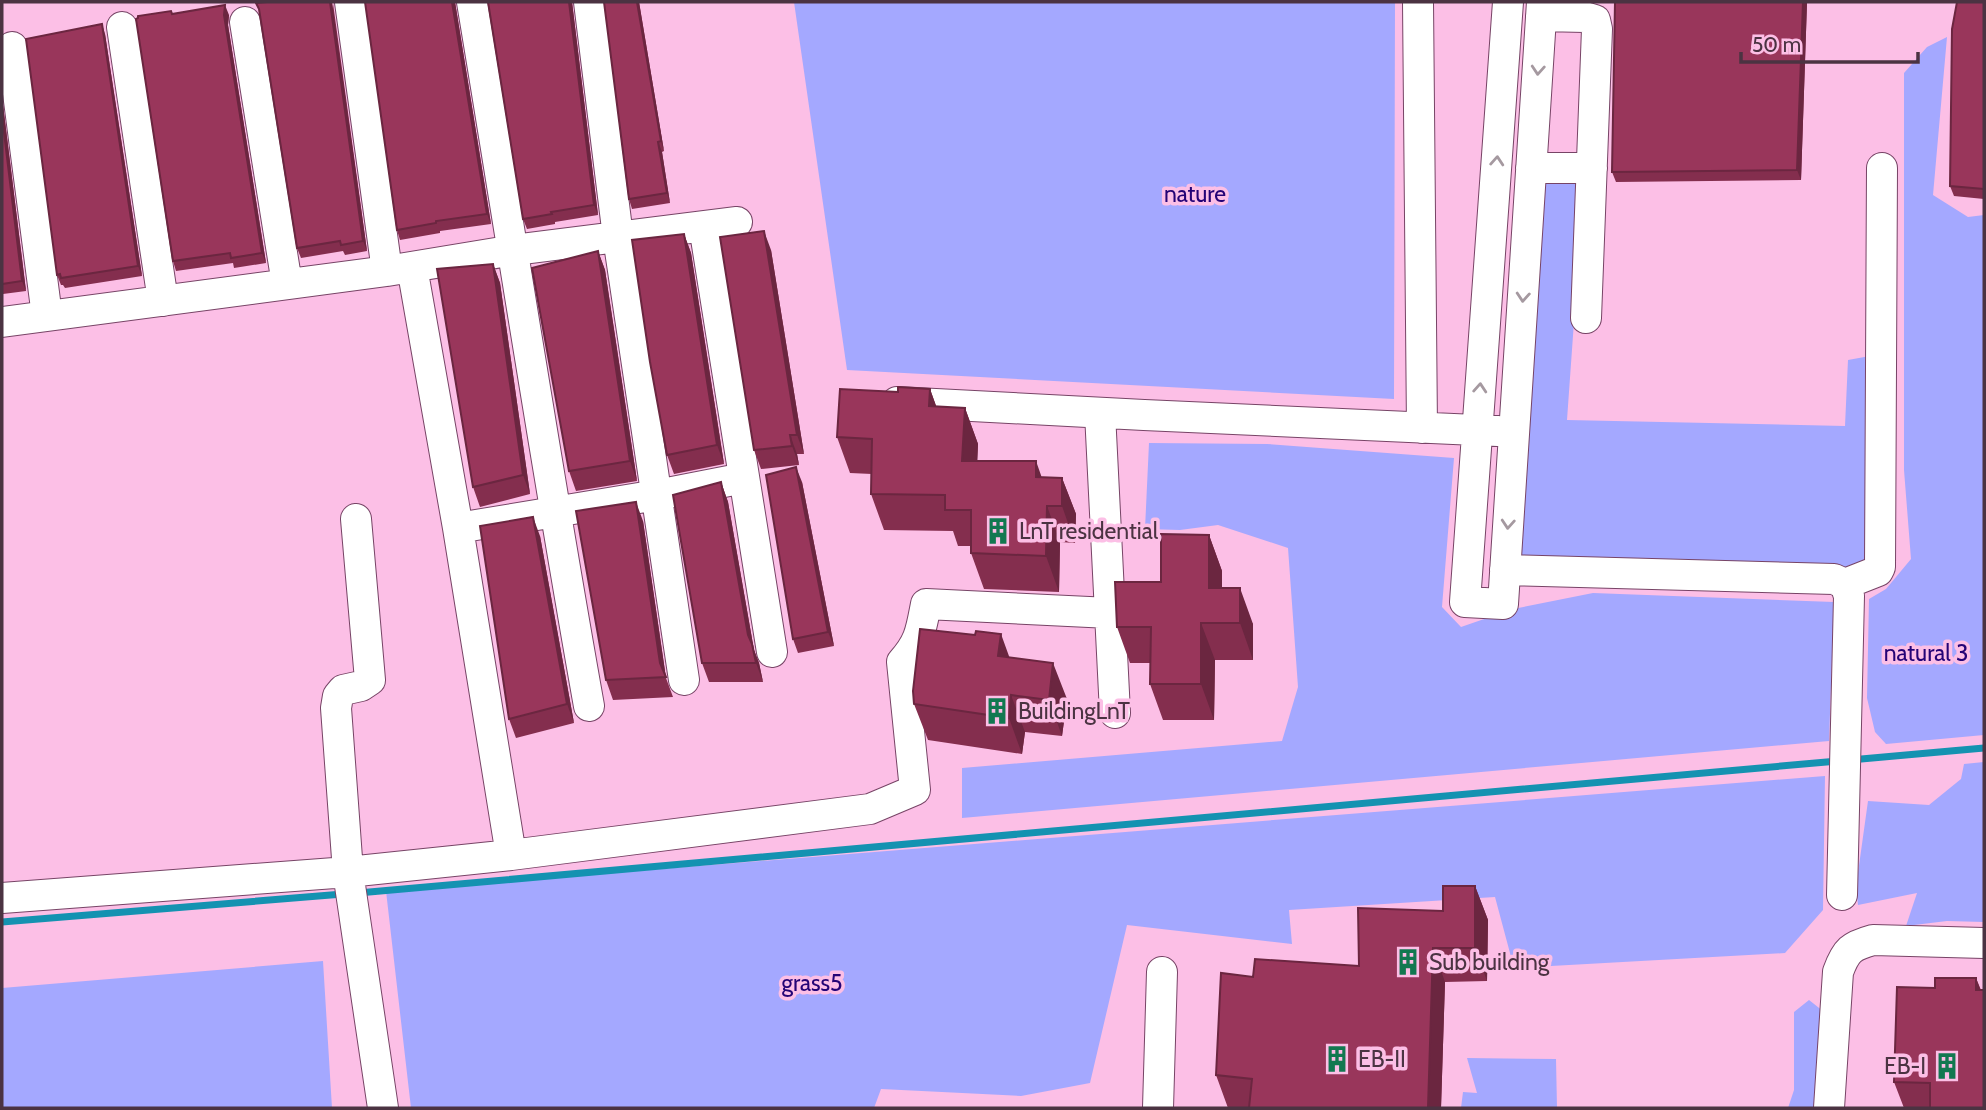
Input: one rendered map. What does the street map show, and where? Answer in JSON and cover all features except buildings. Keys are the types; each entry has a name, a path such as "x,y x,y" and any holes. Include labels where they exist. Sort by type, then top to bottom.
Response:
{"street":[{"path":"350,2 399,269 458,527 511,855"},
{"path":"472,2 554,512 589,706"},
{"path":"589,2 618,237 684,680"},
{"path":"1418,2 1422,428"},
{"path":"1508,2 1465,603 1503,604 1541,9 1595,20 1597,29 1586,318"},
{"path":"245,22 287,284"},
{"path":"122,27 163,301"},
{"path":"12,47 47,316"},
{"path":"1531,168 1592,168"},
{"path":"1505,569 1834,579 1845,584 1878,571 1882,168"},
{"path":"2,322 399,269 514,250 737,222"},
{"path":"704,226 772,652"},
{"path":"868,400 1514,431"},
{"path":"1100,413 1115,713"},
{"path":"458,527 744,478"},
{"path":"356,519 370,680 361,686 343,690 338,696 336,708 348,872 383,1108"},
{"path":"1842,895 1849,596 1845,584"},
{"path":"2,898 348,872 511,855 870,809 915,790 902,662 915,648 926,604 1110,613"},
{"path":"1829,1108 1838,972 1844,956 1856,945 1873,940 1984,943"},
{"path":"1158,1108 1161,972"}],"green space":[{"name":"nature","path":"794,2 1395,2 1394,399 847,370"},
{"name":"natural 3","path":"1947,37 1933,195 1968,217 1984,215 1984,735 1886,744 1875,732 1867,698 1869,599 1886,589 1911,559 1904,470 1904,73 1927,47"},
{"path":"1584,181 1567,420 1845,426 1848,360 1870,356 1869,569 1518,557 1544,182"},
{"path":"1149,443 1267,444 1454,458 1442,607 1461,627 1513,609 1593,593 1834,602 1829,741 962,818 962,768 1282,741 1298,687 1288,548 1218,525 1180,530 1145,529"},
{"path":"1984,762 1984,922 1947,921 1906,926 1917,893 1858,905 1856,887 1868,801 1929,805 1961,779 1964,764"},
{"name":"grass5","path":"1825,776 1823,910 1785,953 1514,968 1495,897 1289,910 1292,944 1127,925 1090,1083 1021,1096 881,1089 874,1108 411,1108 386,891"},
{"path":"323,961 332,1108 2,1108 2,988"},
{"path":"1809,1000 1828,1015 1822,1108 1788,1108 1794,1090 1794,1012"},
{"path":"1467,1058 1556,1059 1557,1108 1461,1108 1463,1092 1477,1093"}],"waterway":[{"path":"1850,760 1984,748"},
{"path":"358,893 1838,761"},
{"path":"2,922 343,894"}],"place":[{"name":"LnT residential","path":"998,531"},
{"name":"BuildingLnT","path":"997,711"},
{"name":"Sub building","path":"1408,962"},
{"name":"EB-II","path":"1337,1059"},
{"name":"EB-I","path":"1947,1066"}]}
